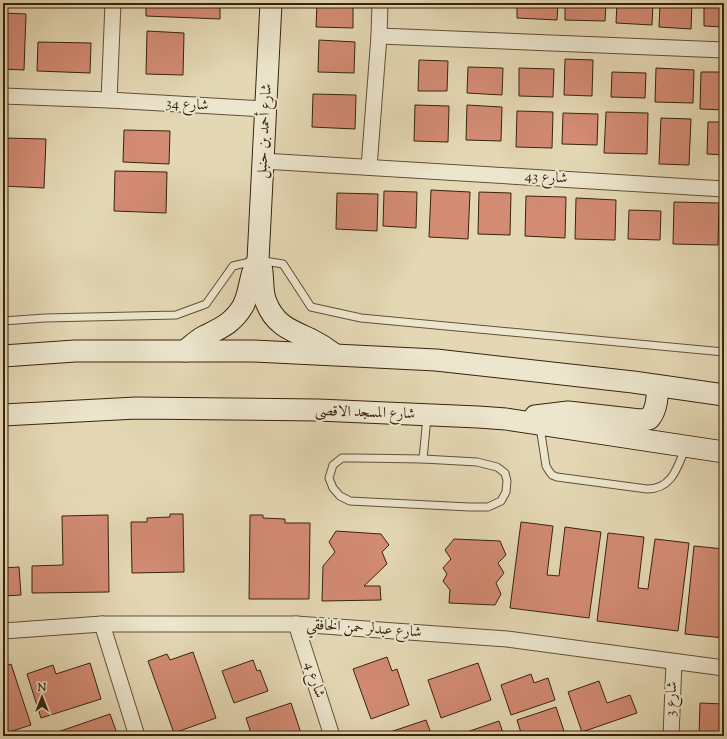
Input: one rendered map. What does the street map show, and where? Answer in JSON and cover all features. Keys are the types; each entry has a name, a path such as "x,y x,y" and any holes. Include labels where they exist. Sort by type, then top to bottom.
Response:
{"main road":[{"name":"شارع أحمد بن حنبل","path":"185,351 198,340 222,328 237,315 247,297 252,273 258,260 271,3"},
{"name":"شارع أحمد بن حنبل","path":"258,260 262,269 264,295 270,310 275,317 287,329 328,349 335,355"},
{"path":"3,356 75,351 253,351 436,360 633,382 724,395"},
{"path":"3,360 30,354"},
{"path":"506,420 568,412 649,420 653,415 656,405 658,386"},
{"name":"شارع المسجد الاقصى","path":"3,415 136,408 318,410 478,417 540,424 705,449"},
{"path":"705,449 724,460"}],"street":[{"path":"109,100 113,3"},
{"path":"369,167 379,36 380,3"},
{"path":"379,36 724,50"},
{"name":"شارع 34","path":"3,96 109,100 266,109"},
{"name":"شارع 43","path":"263,162 369,167 724,189"},
{"path":"102,624 137,736"},
{"name":"شارع عبدلر حمن الخافقي","path":"3,631 102,624 296,624 507,639 724,668"},
{"name":"شارع 4","path":"296,624 332,736"},
{"name":"شارع 3","path":"670,736 674,662"}],"lane":[{"path":"3,321 45,318 176,314 206,304 233,266 258,260 283,264 311,307 361,318 724,352"},
{"path":"423,459 427,415"},
{"path":"540,424 546,466 552,475 557,477 647,489 658,488 663,486 705,449"},
{"path":"342,458 423,459 477,462 497,467 505,473 507,482 506,492 501,501 488,507 350,501 340,496 333,488 329,478 333,465 342,458"}],"building":[{"path":"146,3 220,3 220,19 146,16"},
{"path":"317,3 353,3 353,28 316,27"},
{"path":"517,3 558,3 557,20 517,18"},
{"path":"565,3 606,3 605,21 565,20"},
{"path":"617,3 653,3 652,25 616,23"},
{"path":"660,3 692,3 691,29 659,27"},
{"path":"704,3 724,3 724,27 704,26"},
{"path":"3,13 26,14 24,70 3,69"},
{"path":"147,31 184,33 183,75 146,74"},
{"path":"319,40 355,42 354,73 318,72"},
{"path":"38,42 91,43 90,73 37,71"},
{"path":"565,59 593,60 592,96 564,95"},
{"path":"419,60 448,61 447,91 418,91"},
{"path":"468,67 503,68 502,95 467,93"},
{"path":"519,68 554,69 553,97 519,96"},
{"path":"656,68 694,70 693,103 655,102"},
{"path":"612,72 646,73 645,98 611,97"},
{"path":"701,72 724,72 724,110 700,109"},
{"path":"313,94 356,95 355,129 312,127"},
{"path":"415,105 449,106 448,142 414,141"},
{"path":"467,105 502,107 501,141 466,140"},
{"path":"517,111 553,112 552,148 516,147"},
{"path":"606,112 648,113 647,154 604,153"},
{"path":"563,113 598,114 597,145 562,144"},
{"path":"661,118 691,119 689,165 659,164"},
{"path":"708,122 724,122 724,155 707,154"},
{"path":"124,130 170,131 169,164 123,162"},
{"path":"3,138 46,139 44,188 3,186"},
{"path":"115,171 167,172 166,213 114,211"},
{"path":"431,190 470,192 468,239 429,237"},
{"path":"384,191 417,192 416,228 383,226"},
{"path":"479,192 511,193 510,235 478,234"},
{"path":"337,193 378,194 377,231 336,229"},
{"path":"526,196 566,197 565,238 525,236"},
{"path":"576,198 616,200 615,240 575,239"},
{"path":"674,202 719,203 718,245 673,244"},
{"path":"629,210 661,211 660,240 628,239"},
{"path":"170,514 183,514 184,572 132,573 131,522 147,522 147,518 170,517"},
{"path":"108,515 109,592 32,593 32,566 63,565 62,516"},
{"path":"250,515 263,515 263,518 285,519 285,523 310,523 309,599 249,599"},
{"path":"521,522 553,526 547,575 559,576 565,527 601,532 589,618 510,608"},
{"path":"336,531 381,534 389,545 382,552 387,564 364,586 380,586 381,600 322,601 323,566 335,552 329,542"},
{"path":"608,533 644,537 638,588 648,589 655,539 689,543 678,631 597,621"},
{"path":"454,539 500,541 506,555 498,563 504,573 496,583 501,594 495,605 449,603 450,590 443,581 447,574 443,568 451,559 445,550"},
{"path":"694,546 724,549 724,638 685,634"},
{"path":"19,567 21,595 3,596 3,568"},
{"path":"193,652 216,718 174,733 148,661 167,654 170,660"},
{"path":"387,657 392,671 397,669 409,705 371,719 353,669"},
{"path":"253,660 257,671 260,670 268,691 234,703 222,671"},
{"path":"90,663 101,699 41,718 27,674 53,665 56,674"},
{"path":"478,663 491,700 441,718 428,680"},
{"path":"11,664 31,725 3,734 3,667"},
{"path":"531,674 534,683 548,678 555,700 511,715 501,685"},
{"path":"599,681 607,703 630,695 637,713 582,732 568,692"},
{"path":"291,703 302,736 252,736 246,718"},
{"path":"700,703 724,704 724,736 699,736"},
{"path":"556,707 565,734 560,736 522,736 517,720"},
{"path":"110,714 118,736 53,736 52,734"},
{"path":"426,720 432,736 378,736"},
{"path":"499,721 504,736 455,736"},
{"path":"224,731 226,736 197,736 210,732 211,735"}]}
